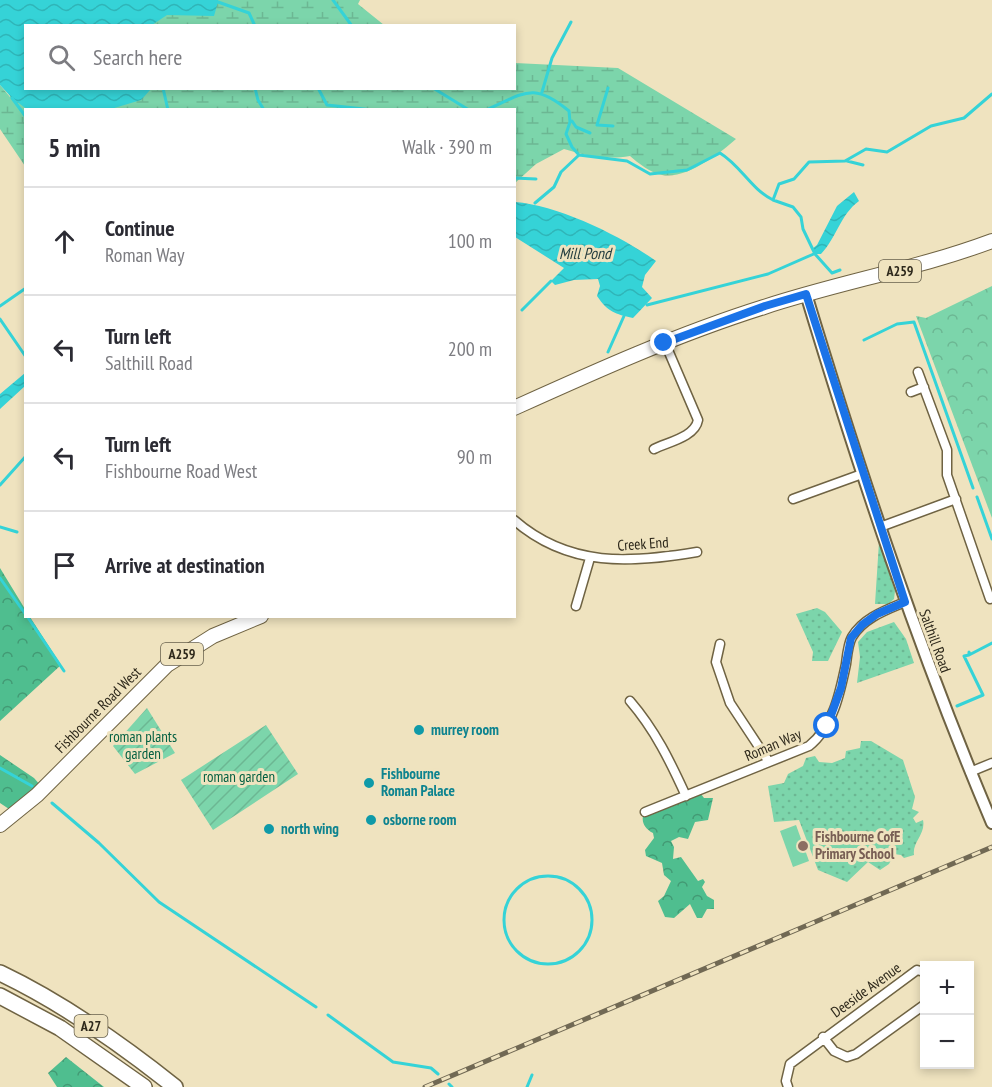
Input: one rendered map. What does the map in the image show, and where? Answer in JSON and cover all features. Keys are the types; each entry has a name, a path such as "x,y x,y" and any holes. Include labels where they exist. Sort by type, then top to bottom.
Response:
{"highway":[{"name":"A27","path":"0,973 74,1015 132,1053 176,1087"},
{"name":"A27","path":"0,996 60,1028 144,1087"}],"main road":[{"name":"A259","path":"516,407 664,343 765,306 917,266 992,241"},
{"name":"Fishbourne Road West","path":"0,825 37,795 167,665 213,636 256,618"}],"street":[{"name":"Salthill Road","path":"806,294 905,602 992,823"},
{"path":"654,449 691,432 697,427 698,420 664,343"},
{"path":"918,372 947,450 947,475 990,599"},
{"path":"911,392 924,387"},
{"path":"793,499 862,474"},
{"path":"880,527 956,499"},
{"name":"Creek End","path":"516,522 524,529 590,558 646,560 697,552"},
{"path":"576,606 590,558"},
{"name":"Roman Way","path":"645,812 809,746 819,738 827,726 841,688 851,638 862,625 877,614 905,602"},
{"path":"720,644 716,662 730,703 769,762"},
{"path":"630,701 650,723 686,796"},
{"path":"970,772 992,763"},
{"name":"Deeside Avenue","path":"788,1087 786,1081 790,1064 917,970 920,971"},
{"name":"Deeside Avenue","path":"824,1037 834,1051 847,1057 856,1054 920,1008"}],"green space":[{"path":"218,0 360,0 358,4 383,24 24,24 24,90 516,90 516,63 618,68 736,139 702,164 671,175 653,172 630,156 597,157 564,149 536,164 516,182 516,108 24,108 24,165 0,129 0,85 10,97 22,16 218,2"},
{"path":"992,286 992,518 916,316 926,318"},
{"path":"879,542 895,591 894,599 888,604 875,604"},
{"path":"0,568 24,607 24,618 31,618 61,665 0,721"},
{"path":"817,608 825,612 842,632 828,661 812,661 813,652 796,614"},
{"path":"894,622 906,639 914,663 857,683 860,657 858,642 867,632"},
{"name":"roman plants garden","path":"147,708 175,753 135,774 113,746"},
{"name":"roman garden","path":"266,725 298,774 213,830 181,780"},
{"path":"861,741 871,741 903,760 915,797 912,809 919,812 913,818 916,823 923,820 923,825 914,855 904,858 894,854 889,864 880,870 868,862 847,882 818,870 799,820 774,822 768,786 784,783 788,774 803,766 806,758 815,756 819,762 832,763 845,758 846,751 860,748"},
{"path":"0,755 34,778 41,786 9,809 0,803"},
{"path":"701,794 704,798 713,798 708,820 695,822 688,839 679,837 671,841 674,847 673,859 681,857 698,881 703,879 705,882 702,887 707,896 714,900 714,909 707,909 702,918 697,918 690,904 674,918 665,917 658,901 664,896 671,881 664,875 662,863 646,856 645,850 654,838 653,833 644,823 643,816 652,805"},
{"path":"796,825 809,861 793,867 780,831"},
{"path":"66,1057 104,1087 57,1087 48,1073"}],"water":[{"path":"0,0 218,0 214,16 167,15 154,24 24,24 24,90 150,90 141,100 114,108 25,108 0,85"},
{"path":"854,192 859,201 847,213 821,254 815,254 812,249 817,245 837,206"},
{"name":"Mill Pond","path":"516,202 532,204 569,215 642,251 656,261 645,275 642,287 652,298 633,318 617,314 608,309 597,296 600,286 598,279 574,280 555,285 551,281 564,268 516,238"},
{"path":"24,374 24,387 0,409 0,394"}],"waterway":[{"path":"333,0 351,24"},
{"path":"218,2 249,13 254,24"},
{"path":"542,92 552,58 571,22"},
{"path":"608,88 597,125 613,126"},
{"path":"163,90 168,108"},
{"path":"256,90 263,108"},
{"path":"319,90 327,105 355,108"},
{"path":"436,90 466,108"},
{"path":"490,108 520,95 537,93 557,102 569,111 570,122 566,134 579,155 561,172 554,187 535,203"},
{"path":"579,155 627,161 650,174 687,170 720,153 734,164 758,190 773,200 779,184 794,179 809,162 845,161 866,149 887,152 931,126 964,118 992,94"},
{"path":"12,98 24,114"},
{"path":"572,121 576,127 590,133"},
{"path":"847,161 863,165"},
{"path":"516,178 536,179"},
{"path":"773,200 793,207 801,217 803,229 815,254 832,273 840,270"},
{"path":"647,305 768,274 816,253"},
{"path":"522,310 551,281"},
{"path":"0,306 24,289"},
{"path":"608,352 624,316"},
{"path":"0,319 24,354"},
{"path":"864,340 897,324 914,322 973,488"},
{"path":"0,485 24,458"},
{"path":"977,497 992,539"},
{"path":"0,527 17,532"},
{"path":"0,578 24,612"},
{"path":"28,618 64,671"},
{"path":"969,652 969,655 992,643"},
{"path":"957,706 983,695 964,656 969,655"},
{"path":"0,768 32,786"},
{"path":"52,803 99,843 159,902 316,1007"},
{"path":"548,876 573,883 585,895 592,920 585,945 573,957 548,964 523,957 511,945 504,920 511,895 523,883 548,876"},
{"path":"328,1015 393,1062 431,1068 438,1074"},
{"path":"527,1087 532,1075"},
{"path":"449,1084 452,1087"}],"railway":[{"path":"425,1087 992,847"}],"place":[{"name":"murrey room","path":"419,730"},
{"name":"Fishbourne Roman Palace","path":"369,783"},
{"name":"osborne room","path":"371,820"},
{"name":"north wing","path":"269,829"},
{"name":"Fishbourne CofE Primary School","path":"803,846"}],"route":[{"path":"664,343 765,306 806,294 905,602 877,614 862,625 851,638 841,688 827,726"}]}
